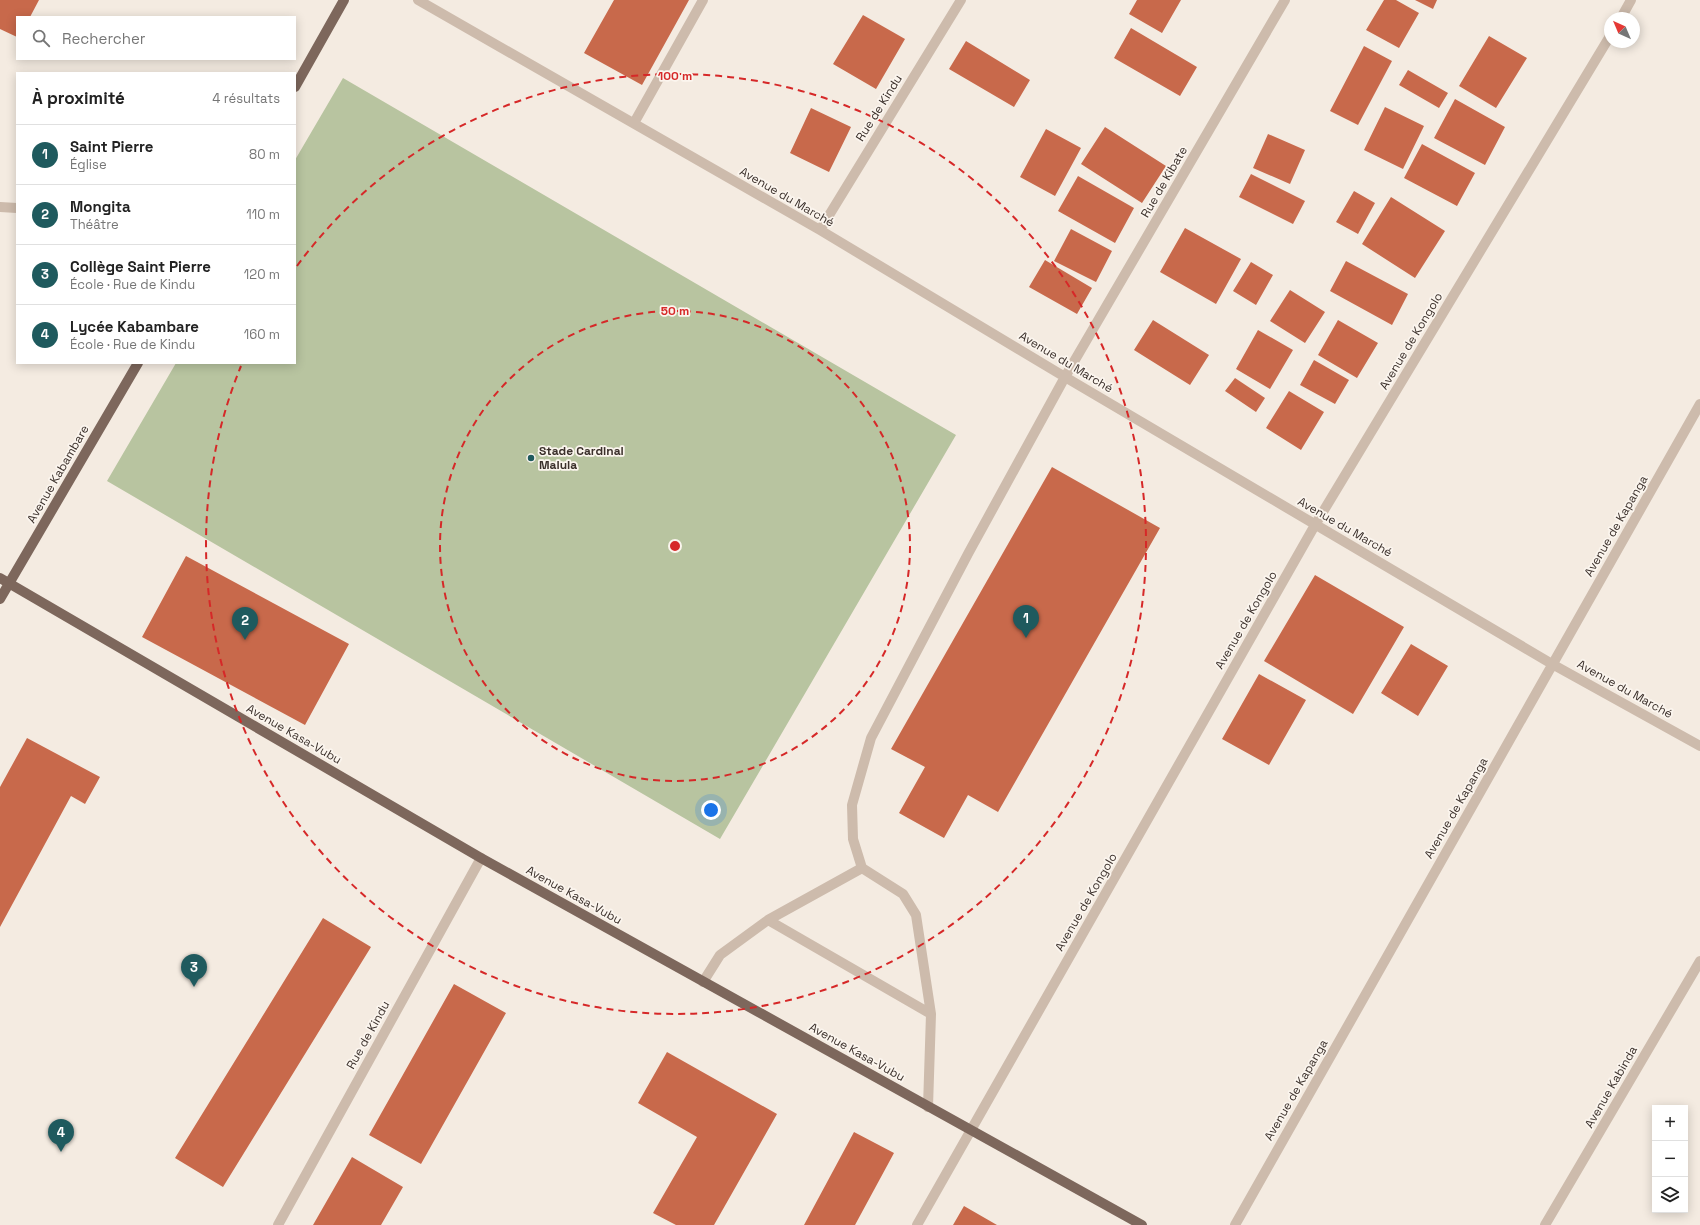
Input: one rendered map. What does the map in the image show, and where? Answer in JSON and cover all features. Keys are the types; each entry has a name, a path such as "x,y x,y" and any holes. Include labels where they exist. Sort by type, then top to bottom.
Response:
{"main road":[{"path":"296,85 344,0"},
{"name":"Avenue Kabambare","path":"0,599 4,580 137,364"},
{"name":"Avenue Kasa-Vubu","path":"4,580 481,858 1142,1225"}],"street":[{"name":"Avenue du Marché","path":"418,0 634,122 820,230 1065,377 1552,664 1700,746"},
{"path":"634,122 703,0"},
{"name":"Rue de Kindu","path":"820,230 961,0"},
{"name":"Rue de Kibate","path":"862,868 853,839 852,805 871,738 969,552 1065,377 1285,0"},
{"path":"1624,12 1631,0"},
{"name":"Avenue de Kongolo","path":"917,1225 1315,525 1604,46"},
{"path":"0,207 16,208"},
{"name":"Avenue de Kapanga","path":"1235,1225 1700,404"},
{"name":"Rue de Kindu","path":"278,1225 481,858"},
{"path":"703,982 720,955 768,920 862,868 903,894 916,915 931,1014 928,1107"},
{"path":"768,920 931,1014"},
{"name":"Avenue Kabinda","path":"1545,1225 1700,961"}],"green space":[{"name":"Stade Cardinal Malula","path":"343,78 956,435 720,839 107,481 175,364 296,364 296,158"}],"building":[{"path":"0,0 39,0 31,16 16,16 16,37 0,29"},
{"path":"614,0 689,0 642,85 584,53"},
{"path":"1137,0 1181,0 1162,33 1129,14"},
{"path":"1384,0 1396,0 1419,13 1399,48 1366,30"},
{"path":"1415,0 1437,0 1433,9"},
{"path":"863,15 905,39 876,89 833,64"},
{"path":"1131,28 1197,67 1180,96 1114,58"},
{"path":"1489,36 1527,58 1496,108 1459,86"},
{"path":"966,41 1030,80 1014,107 949,69"},
{"path":"1364,46 1392,61 1358,125 1330,111"},
{"path":"1408,70 1448,93 1439,108 1399,85"},
{"path":"1455,99 1505,127 1485,165 1434,138"},
{"path":"1385,107 1424,126 1403,169 1364,150"},
{"path":"811,108 851,127 829,172 790,153"},
{"path":"1105,127 1166,166 1142,203 1081,164"},
{"path":"1046,129 1081,148 1055,196 1020,177"},
{"path":"1268,134 1305,150 1290,184 1253,168"},
{"path":"1422,144 1475,173 1457,206 1404,178"},
{"path":"1251,174 1305,201 1293,224 1239,197"},
{"path":"1078,176 1134,208 1115,243 1058,211"},
{"path":"1354,191 1375,203 1358,234 1336,222"},
{"path":"1391,197 1445,231 1415,278 1362,244"},
{"path":"1185,228 1241,259 1216,304 1160,272"},
{"path":"1071,229 1112,251 1096,282 1054,261"},
{"path":"1045,260 1092,288 1077,314 1029,287"},
{"path":"1346,261 1408,294 1392,325 1330,291"},
{"path":"1251,262 1273,275 1256,305 1233,291"},
{"path":"1290,290 1325,312 1305,343 1270,321"},
{"path":"1153,320 1209,355 1190,385 1134,350"},
{"path":"1338,320 1378,343 1357,378 1318,355"},
{"path":"1258,330 1293,350 1270,389 1236,369"},
{"path":"1314,360 1349,380 1335,404 1300,385"},
{"path":"1235,378 1265,398 1256,412 1225,391"},
{"path":"1289,391 1324,412 1301,450 1266,428"},
{"path":"1052,467 1160,528 998,812 968,795 944,838 899,813 925,767 891,749"},
{"path":"186,556 349,644 305,725 142,637"},
{"path":"1315,575 1404,627 1353,714 1264,661"},
{"path":"1411,644 1448,666 1418,716 1381,693"},
{"path":"1259,674 1306,700 1269,765 1222,739"},
{"path":"27,738 100,777 85,804 71,796 0,927 0,787"},
{"path":"323,918 371,947 223,1187 175,1158"},
{"path":"454,984 506,1013 421,1164 369,1135"},
{"path":"667,1052 777,1114 714,1225 676,1225 653,1213 697,1137 638,1103"},
{"path":"854,1132 894,1153 855,1225 804,1225"},
{"path":"352,1157 403,1187 381,1225 313,1225"},
{"path":"964,1206 997,1225 953,1225"}],"place":[{"name":"Stade Cardinal Malula","path":"531,458"},
{"name":"Saint Pierre","path":"1026,638"},
{"name":"Mongita","path":"245,640"},
{"name":"Collège Saint Pierre","path":"194,987"},
{"name":"Lycée Kabambare","path":"61,1152"}]}
